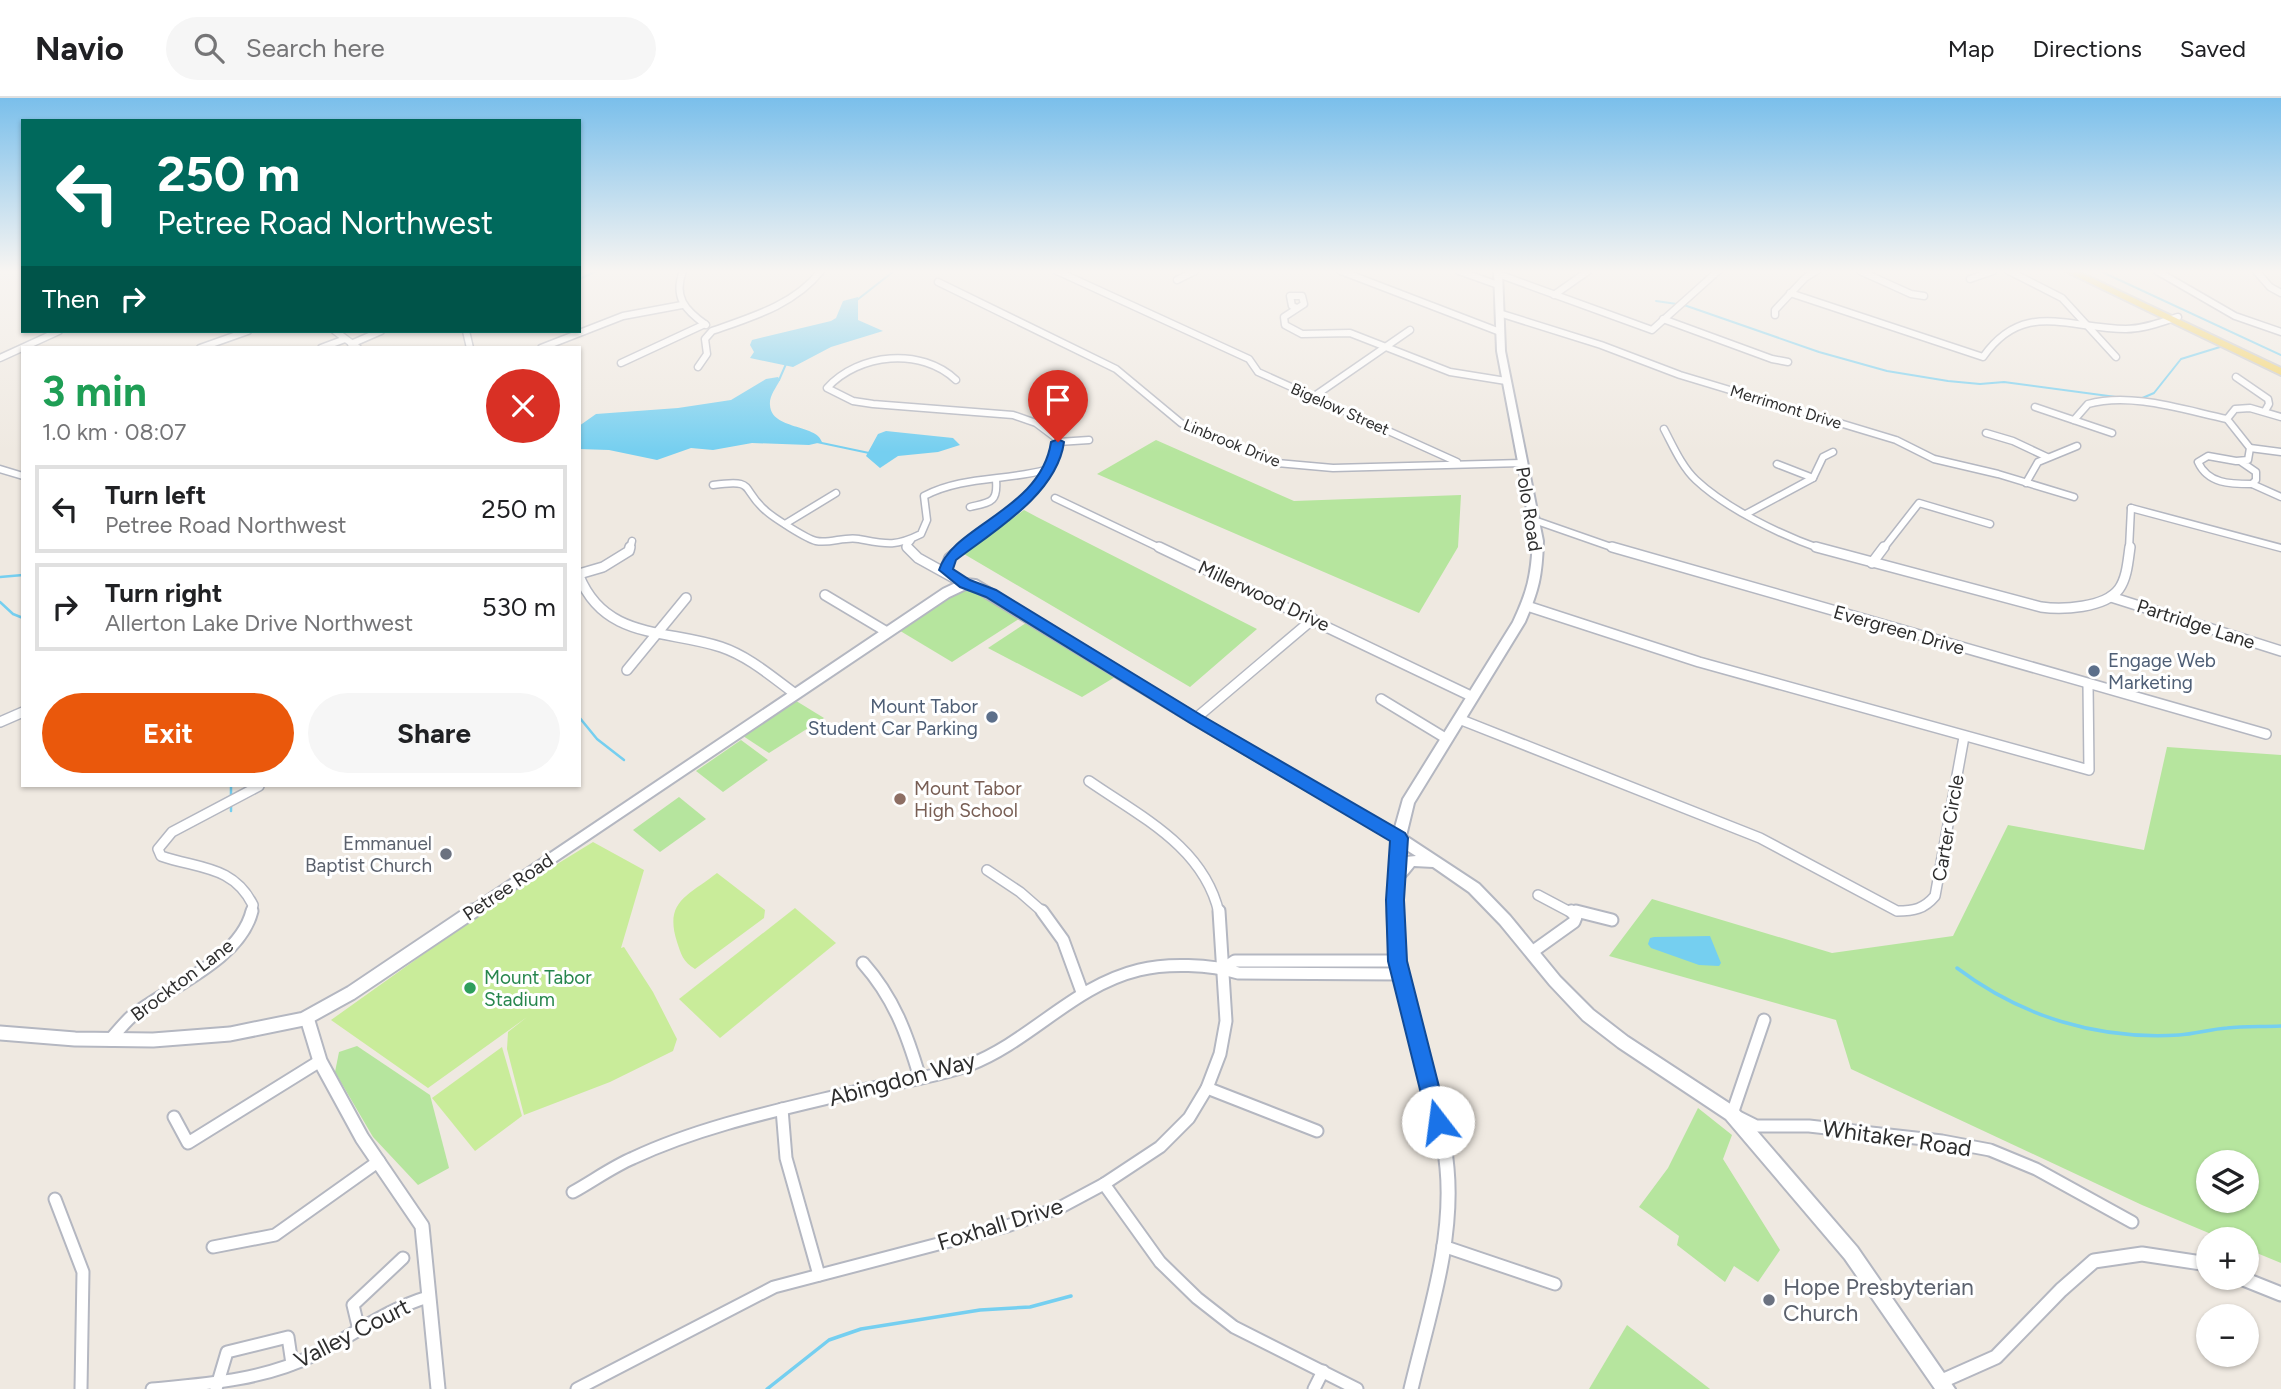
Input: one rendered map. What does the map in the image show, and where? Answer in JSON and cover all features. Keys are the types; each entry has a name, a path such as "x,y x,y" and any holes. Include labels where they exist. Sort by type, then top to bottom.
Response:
{"main road":[{"path":"2200,331 2281,372"},
{"path":"2204,331 2281,365"},
{"name":"Polo Road","path":"1399,838 1408,802 1527,606 1538,569 1534,520 1506,381 1500,332"},
{"path":"1399,838 1474,888 1588,1015 1623,1042 1732,1114 1852,1253 1944,1385"},
{"path":"1396,877 1411,861 1437,862"}],"street":[{"path":"621,363 689,331"},
{"path":"698,367 707,355 709,347 705,339 712,331"},
{"name":"Linbrook Drive","path":"1039,331 1116,369 1181,424 1277,463 1333,468 1522,463"},
{"name":"Bigelow Street","path":"1188,331 1249,359 1258,372 1461,464"},
{"path":"1294,331 1317,335 1350,333 1450,372 1506,381"},
{"path":"1313,397 1408,331"},
{"name":"Merrimont Drive","path":"1557,331 1680,375 1896,440 1934,459 2074,497"},
{"path":"1696,331 1772,359 1788,362"},
{"path":"1905,331 1983,357 1996,340 2009,331"},
{"path":"2091,331 2104,349 2116,357"},
{"path":"25,346 54,333"},
{"path":"206,346 242,333"},
{"path":"337,333 355,346"},
{"path":"330,346 375,333"},
{"path":"546,346 579,333"},
{"path":"37,340 44,346"},
{"path":"0,358 21,348"},
{"path":"946,570 949,558 1023,503 1055,458 1058,442 1047,428 1033,420 1013,415 863,402 836,395 827,388 831,382 857,368 894,359 932,363 945,368 956,380"},
{"path":"2236,377 2267,400 2269,404 2265,411"},
{"path":"2074,420 2086,405 2100,401 2150,404 2227,419 2250,448 2281,452"},
{"path":"2035,407 2112,433"},
{"path":"2227,419 2232,410 2239,408 2265,411 2281,417"},
{"path":"1664,429 1684,465 1696,480 1746,514 1795,541 2041,607 2074,608 2111,597 2123,583 2134,505 2281,548"},
{"path":"1986,433 2013,441 2047,457"},
{"path":"1058,442 1089,440"},
{"path":"2026,483 2038,462 2077,446"},
{"path":"2250,448 2248,460 2208,456 2198,462 2204,473 2218,480 2237,485 2252,484 2281,496"},
{"path":"1746,514 1813,478 1823,457 1833,452"},
{"path":"2240,461 2258,474 2252,484"},
{"path":"1777,464 1813,478"},
{"path":"0,469 21,475"},
{"path":"1046,470 1009,479 941,485 924,496 926,530 906,546 911,553 946,570 965,584 991,593 1195,719 1399,838 1396,877 1398,967 1445,1154 1448,1209 1443,1246 1411,1389"},
{"path":"970,507 992,501 997,494 996,480"},
{"path":"713,485 736,482 749,488 764,510 815,541 856,538 887,545 911,540"},
{"path":"785,524 836,493"},
{"name":"Millerwood Drive","path":"1055,498 1313,618 1473,697"},
{"path":"1872,563 1919,502 1990,524"},
{"name":"Evergreen Drive","path":"1534,520 1622,551 2266,734"},
{"path":"581,574 618,559 629,551 632,541"},
{"path":"581,580 588,597 597,607 631,627 723,648 748,659 794,693"},
{"name":"Petree Road","path":"0,1033 110,1040 213,1035 307,1018 396,963 794,693 965,584"},
{"path":"825,595 887,632"},
{"name":"Partridge Lane","path":"2111,597 2281,651"},
{"path":"627,670 687,598"},
{"path":"1527,606 1699,662 2089,770 2088,684"},
{"path":"1195,719 1313,618"},
{"path":"1381,699 1447,739"},
{"path":"0,722 21,713"},
{"name":"Carter Circle","path":"1460,719 1760,838 1874,901 1898,911 1912,911 1926,906 1935,896 1964,737"},
{"name":"Foxhall Drive","path":"577,1389 774,1287 1007,1226 1062,1207 1104,1184 1160,1147 1189,1118 1207,1088 1220,1054 1226,1021 1224,968 1214,894 1200,866 1174,839 1089,781"},
{"name":"Brockton Lane","path":"110,1040 135,1014 212,962 231,946 246,928 252,902 242,886 198,864 165,858 158,849 172,832 257,787"},
{"path":"987,870 1014,886 1042,909 1063,939 1082,992"},
{"path":"1538,895 1570,910 1612,920"},
{"path":"1532,952 1576,920 1575,914 1570,910"},
{"path":"863,963 884,986 903,1017 920,1078"},
{"name":"Abingdon Way","path":"573,1192 632,1158 668,1144 782,1109 968,1065 1022,1038 1082,992 1139,970 1188,966 1224,968 1238,973 1398,967"},
{"path":"307,1018 320,1061 362,1138 422,1226 438,1389"},
{"path":"1732,1114 1764,1020"},
{"path":"174,1117 188,1143 320,1061"},
{"path":"1207,1088 1317,1130"},
{"path":"782,1109 786,1158 819,1275"},
{"name":"Whitaker Road","path":"1732,1114 1756,1126 1823,1128 1941,1141 1990,1150 2036,1169 2132,1222"},
{"path":"213,1247 275,1236 379,1161"},
{"path":"1104,1184 1160,1262 1197,1298 1234,1327 1357,1389"},
{"path":"55,1199 83,1272 81,1389"},
{"path":"1443,1246 1555,1284"},
{"path":"1944,1385 1996,1357 2061,1290 2094,1261 2142,1254 2196,1262"},
{"path":"359,1330 353,1305 403,1258"},
{"path":"2259,1285 2281,1294"},
{"name":"Valley Court","path":"152,1389 217,1386 292,1364 408,1303 428,1297"},
{"path":"217,1386 227,1352 288,1337 292,1364"},
{"path":"1314,1389 1323,1371"}],"green space":[{"path":"1156,440 1294,501 1461,495 1458,547 1419,613 1097,474"},
{"path":"1024,510 1257,629 1190,687 964,554"},
{"path":"966,587 1022,617 952,662 897,629"},
{"path":"1029,621 1115,677 1082,697 988,648"},
{"path":"793,699 824,718 769,753 740,734"},
{"path":"741,740 768,760 723,792 696,771"},
{"path":"2167,747 2281,755 2281,1263 2259,1254 2259,1227 2196,1228 1851,1069 1836,1020 1609,956 1652,899 1832,953 1953,936 2008,825 2144,850"},
{"path":"679,797 706,819 660,852 633,830"},
{"name":"Mount Tabor Stadium","path":"593,842 644,870 621,948 624,947 653,992 677,1039 673,1051 610,1082 524,1115 507,1049 508,1032 527,1017 428,1088 331,1020 505,896"},
{"path":"717,873 765,910 764,918 695,969 681,954 677,942 674,928 676,908 688,894"},
{"path":"795,908 836,943 720,1038 679,999"},
{"path":"357,1046 430,1095 449,1168 418,1185 373,1137 335,1072 339,1052"},
{"path":"502,1047 522,1116 475,1151 432,1098"},
{"path":"1698,1108 1732,1135 1723,1159 1780,1250 1758,1282 1734,1266 1725,1282 1677,1245 1679,1236 1639,1207 1668,1168"},
{"path":"1627,1325 1710,1389 1589,1389"}],"water":[{"path":"788,331 882,331 831,347 793,367 750,358 754,352 750,345 752,340"},
{"path":"778,377 780,380 770,402 772,413 786,423 812,432 822,442 809,445 752,443 713,450 691,448 657,460 609,450 581,449 581,425 596,414 678,408 731,400 766,379"},
{"path":"886,431 953,438 960,445 938,452 898,456 880,468 866,456 878,434"},
{"path":"1710,936 1721,963 1719,966 1699,965 1651,948 1648,944 1650,938 1654,937"}],"waterway":[{"path":"1759,331 1887,371 1948,381 1980,384 2004,382 2116,397"},
{"path":"2230,331 2281,355"},
{"path":"2140,399 2154,393 2181,359 2220,347"},
{"path":"779,380 786,364"},
{"path":"817,442 869,453"},
{"path":"0,577 21,575"},
{"path":"0,602 21,617"},
{"path":"581,719 597,739 624,760"},
{"path":"231,787 231,811"},
{"path":"1957,968 2008,1000 2034,1012 2090,1029 2149,1036 2234,1027 2281,1026"},
{"path":"767,1389 829,1340 861,1329 980,1310 1030,1307 1071,1296"}],"place":[{"name":"Engage Web Marketing","path":"2094,671"},
{"name":"Mount Tabor Student Car Parking","path":"992,717"},
{"name":"Mount Tabor High School","path":"900,799"},
{"name":"Emmanuel Baptist Church","path":"446,854"},
{"name":"Mount Tabor Stadium","path":"470,988"},
{"name":"Hope Presbyterian Church","path":"1769,1300"}],"route":[{"path":"1058,442 1055,458 1023,503 1008,517 949,558 946,570 965,584 975,585 991,593 1195,719 1399,838 1395,900 1397,961 1438,1122"}]}
